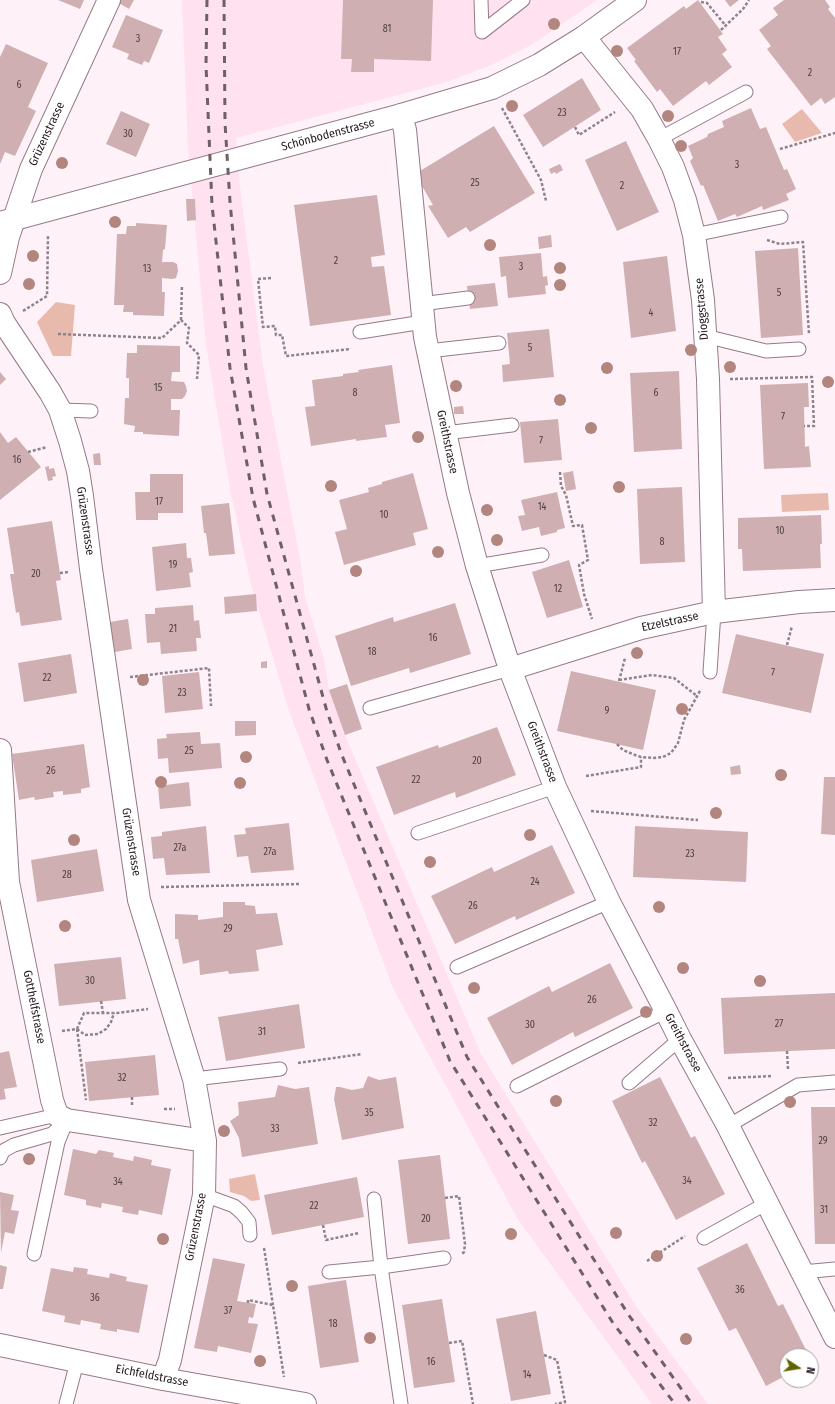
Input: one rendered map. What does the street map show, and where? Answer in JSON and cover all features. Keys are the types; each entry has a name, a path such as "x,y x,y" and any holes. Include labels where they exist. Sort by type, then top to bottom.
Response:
{"street":[{"name":"Grüzenstrasse","path":"0,273 6,242 7,222 109,0"},
{"name":"Schönbodenstrasse","path":"7,222 401,115 492,88 539,65 584,37 635,0"},
{"name":"Dioggstrasse","path":"584,37 642,109 673,167 685,200 694,235 703,300 708,379 714,612"},
{"name":"Greithstrasse","path":"401,115 405,130 422,313 428,351 458,493 477,566 510,669 555,787 609,902 680,1039 728,1126 835,1336"},
{"name":"Grüzenstrasse","path":"8,315 4,323 50,392 60,410 78,471 140,900 170,1005 194,1079 205,1141 204,1195 170,1360 163,1379"},
{"name":"Etzelstrasse","path":"510,669 636,629 714,612 799,602 835,600"},
{"name":"Gotthelfstrasse","path":"0,750 8,882 52,1100 62,1117"},
{"path":"62,1117 205,1141"},
{"name":"Eichfeldstrasse","path":"0,1346 163,1379 305,1404"}],"lane":[{"path":"481,0 482,32 524,0"},
{"path":"658,139 746,92"},
{"path":"694,235 781,217"},
{"path":"360,332 468,298"},
{"path":"705,336 766,351 798,349"},
{"path":"428,351 499,343"},
{"path":"60,410 91,411"},
{"path":"445,433 512,425"},
{"path":"477,566 542,555"},
{"path":"710,672 714,612"},
{"path":"370,708 510,669"},
{"path":"418,833 555,787"},
{"path":"457,967 609,902"},
{"path":"517,1086 666,1011"},
{"path":"629,1083 680,1039"},
{"path":"194,1079 280,1069"},
{"path":"728,1126 798,1085 835,1082"},
{"path":"0,1128 62,1117"},
{"path":"0,1158 3,1151 14,1145 52,1134 62,1117"},
{"path":"34,1254 62,1117"},
{"path":"204,1195 234,1206 249,1222 250,1235"},
{"path":"374,1199 380,1267 401,1404"},
{"path":"704,1238 767,1203"},
{"path":"329,1272 444,1258"},
{"path":"802,1272 835,1270"},
{"path":"66,1404 77,1362"}],"path":[{"path":"721,30 743,9 749,0"},
{"path":"701,2 707,2 726,26"},
{"path":"492,88 541,180 546,201"},
{"path":"575,127 579,135 634,100"},
{"path":"780,149 835,132"},
{"path":"8,315 47,296 48,230"},
{"path":"760,238 780,244 803,242 809,338"},
{"path":"271,278 258,279 263,327 275,326 276,335 282,335 286,356 353,349"},
{"path":"58,334 162,338 181,320 182,285"},
{"path":"181,320 189,328 187,343 199,355 197,379"},
{"path":"708,379 812,377 814,426 804,426"},
{"path":"560,472 561,486 566,495 573,526 582,525 588,560 579,564 584,594 592,621"},
{"path":"108,680 209,668 211,706"},
{"path":"617,744 623,750 635,756 641,757 663,757 671,753 678,743 684,720 710,672"},
{"path":"619,680 652,675 674,678 697,696"},
{"path":"586,776 641,767 641,757"},
{"path":"565,809 698,820"},
{"path":"138,888 301,884"},
{"path":"101,1002 102,1013"},
{"path":"86,1102 77,1029 84,1013 114,1013 170,1005"},
{"path":"39,1034 77,1029 84,1035 98,1034 106,1029 111,1022 114,1013"},
{"path":"787,1051 788,1075"},
{"path":"702,1079 780,1076"},
{"path":"129,1110 132,1107 132,1097"},
{"path":"162,1109 170,1110 199,1106"},
{"path":"444,1258 459,1256 464,1252 465,1244 459,1196 445,1198"},
{"path":"323,1225 326,1240 377,1230"},
{"path":"647,1261 697,1228 704,1238"},
{"path":"248,1303 248,1300 273,1305 285,1383"},
{"path":"449,1343 462,1341 473,1404"},
{"path":"544,1355 557,1360 565,1402 555,1404"}],"shaded area":[{"path":"182,0 597,0 533,44 491,65 447,82 236,138 240,187 263,366 301,564 305,597 324,659 329,690 345,735 481,1054 636,1306 708,1404 652,1404 517,1218 393,988 289,711 251,585 231,494 206,345 188,150"},
{"path":"802,109 822,133 795,142 782,124"},
{"path":"56,302 75,305 71,356 53,356 37,322"},
{"path":"828,493 829,510 782,512 781,495"},
{"path":"255,1174 260,1200 251,1201 244,1196 230,1192 229,1179"}],"building":[{"path":"58,0 84,0 80,9"},
{"path":"118,0 134,0 129,9 117,2"},
{"path":"343,0 433,0 431,61 374,59 374,72 351,72 352,59 341,59"},
{"path":"698,0 723,34 718,37 727,50 722,54 732,67 709,85 706,81 673,106 660,89 657,92 634,61 636,60 627,48 684,6 686,9"},
{"path":"725,0 739,0 730,7"},
{"path":"784,0 825,0 830,7 828,9 835,18 835,97 825,104 821,98 811,106 767,49 771,46 759,30 778,15 773,8"},
{"path":"126,15 163,30 149,63 144,61 142,65 127,59 129,54 112,47"},
{"path":"6,44 48,63 28,107 36,111 15,156 5,152 0,164 0,57"},
{"path":"582,78 601,110 543,147 523,115"},
{"path":"751,108 760,129 766,127 784,170 787,169 796,189 786,194 789,200 763,210 762,206 737,217 735,214 718,221 703,185 701,186 690,161 693,158 688,146 707,137 708,134 724,127 722,121"},
{"path":"121,111 150,124 136,157 106,144"},
{"path":"494,126 535,193 470,232 466,227 448,238 428,206 433,205 415,174"},
{"path":"626,141 659,212 617,231 585,160"},
{"path":"560,164 563,170 556,174 555,172 551,174 549,169"},
{"path":"377,195 385,255 371,257 372,267 384,266 391,315 310,326 294,205"},
{"path":"186,199 195,199 196,220 187,221"},
{"path":"136,223 167,225 165,249 163,250 162,262 173,262 177,264 178,271 176,278 162,278 162,292 165,292 164,316 133,315 133,312 123,312 124,305 114,305 117,234 126,234 127,226 136,226"},
{"path":"551,235 552,247 539,249 538,237"},
{"path":"798,248 803,335 761,338 755,251"},
{"path":"541,253 543,277 547,276 548,285 545,286 546,294 508,298 506,276 501,277 499,257"},
{"path":"667,256 676,331 631,338 623,262"},
{"path":"495,283 498,306 470,309 467,286"},
{"path":"549,329 554,377 503,382 502,365 510,364 507,333"},
{"path":"137,345 180,346 180,372 172,372 171,381 184,382 187,391 182,399 171,399 171,410 180,410 179,436 143,434 143,432 134,432 135,426 124,424 125,398 129,398 129,378 126,378 127,353 137,353"},
{"path":"392,365 400,423 385,425 387,437 356,441 356,439 311,446 305,407 315,406 312,380 343,376 343,374 359,372 358,370"},
{"path":"679,371 682,449 634,452 630,373"},
{"path":"0,372 6,379 0,385"},
{"path":"808,383 809,407 804,407 805,447 809,446 811,467 764,469 760,385"},
{"path":"463,406 464,414 454,414 454,407"},
{"path":"558,419 562,460 524,463 520,422"},
{"path":"0,432 8,443 16,437 41,467 0,500"},
{"path":"100,453 101,465 94,465 93,454"},
{"path":"49,466 49,469 54,468 56,476 52,477 53,480 48,481 45,467"},
{"path":"573,471 576,489 566,491 563,473"},
{"path":"413,473 428,529 413,533 416,545 344,565 335,532 347,529 339,500 369,492 368,488 382,484 382,482"},
{"path":"150,474 183,474 183,513 158,513 158,520 136,520 135,492 150,492"},
{"path":"682,487 685,562 640,564 637,489"},
{"path":"557,492 565,528 557,530 557,532 541,536 539,527 522,531 518,516 525,515 521,500"},
{"path":"229,503 235,554 209,556 206,533 204,533 201,506"},
{"path":"821,515 821,568 743,571 742,549 738,549 738,518"},
{"path":"52,521 61,580 56,581 62,620 21,626 19,612 16,613 10,574 14,574 7,528"},
{"path":"186,543 187,558 191,558 193,572 189,573 191,587 156,591 152,547"},
{"path":"569,560 583,607 547,618 532,572"},
{"path":"256,594 257,611 225,614 224,597"},
{"path":"455,603 471,654 410,673 409,668 351,686 335,636 393,617 394,622"},
{"path":"193,605 194,621 199,620 201,638 196,638 197,651 161,654 160,642 147,643 145,614 155,614 155,608"},
{"path":"128,619 132,649 115,652 110,622"},
{"path":"736,634 824,654 811,713 722,693"},
{"path":"71,654 77,693 24,702 18,663"},
{"path":"267,661 267,668 261,668 261,662"},
{"path":"571,671 656,690 643,750 557,731"},
{"path":"199,672 203,709 165,713 162,676"},
{"path":"347,684 362,729 345,735 329,690"},
{"path":"235,721 256,721 256,735 235,736"},
{"path":"497,727 516,775 456,798 455,792 394,815 376,767 438,745 439,748"},
{"path":"200,732 201,744 220,743 222,768 169,773 168,758 158,759 157,739 167,738 166,734"},
{"path":"84,744 90,787 81,789 81,793 63,795 63,791 53,792 54,797 35,800 34,797 19,800 12,754"},
{"path":"740,765 741,774 731,775 730,767"},
{"path":"824,777 835,777 835,835 821,834"},
{"path":"189,782 191,806 160,809 158,786"},
{"path":"289,823 294,870 251,873 248,856 237,857 234,835 246,834 245,828"},
{"path":"206,826 210,873 166,875 164,858 153,859 151,837 162,836 162,832"},
{"path":"635,826 748,832 746,882 633,877"},
{"path":"552,845 575,893 516,920 515,916 455,944 431,896 492,867 494,872"},
{"path":"97,849 104,891 37,902 31,860"},
{"path":"223,902 245,902 245,905 255,906 256,914 277,913 283,945 256,950 259,971 229,974 228,971 200,975 199,960 183,964 178,939 175,939 175,914 198,915 198,920 223,917"},
{"path":"121,957 126,999 59,1006 54,964"},
{"path":"610,963 633,1008 575,1037 573,1032 512,1065 487,1018 549,986 552,992"},
{"path":"835,993 835,1049 724,1054 721,998"},
{"path":"299,1004 305,1048 226,1061 218,1017"},
{"path":"9,1051 17,1087 4,1089 6,1099 0,1100 0,1053"},
{"path":"155,1055 159,1095 89,1101 85,1062"},
{"path":"368,1076 379,1080 396,1077 404,1128 342,1140 334,1099 336,1087 352,1090 363,1088"},
{"path":"660,1077 691,1138 695,1136 725,1194 676,1220 645,1161 642,1163 612,1101"},
{"path":"278,1085 295,1089 309,1087 318,1144 242,1157 239,1138 230,1121 239,1115 238,1102 275,1097"},
{"path":"811,1107 835,1107 835,1244 815,1244"},
{"path":"73,1149 96,1154 99,1150 114,1153 113,1157 133,1161 134,1156 152,1160 151,1165 171,1169 162,1215 139,1210 138,1215 122,1212 123,1207 102,1203 101,1208 86,1205 86,1200 64,1195"},
{"path":"440,1155 450,1239 408,1244 398,1160"},
{"path":"357,1177 364,1217 272,1235 264,1195"},
{"path":"0,1192 14,1195 11,1210 19,1211 14,1234 5,1232 1,1253"},
{"path":"747,1243 778,1306 783,1304 805,1348 779,1348 779,1379 766,1386 736,1328 729,1331 697,1268"},
{"path":"213,1258 245,1264 237,1301 256,1304 253,1318 249,1317 248,1323 258,1324 251,1353 218,1346 217,1352 194,1348"},
{"path":"0,1265 7,1267 3,1289 0,1289"},
{"path":"74,1267 88,1269 87,1274 109,1278 110,1273 127,1277 126,1281 148,1285 139,1333 117,1329 117,1332 100,1329 101,1324 81,1320 80,1325 64,1322 65,1316 42,1311 51,1268 73,1272"},
{"path":"346,1280 359,1362 320,1368 308,1286"},
{"path":"442,1299 455,1382 414,1388 402,1305"},
{"path":"536,1311 551,1394 511,1401 496,1319"}],"railway":[{"path":"207,0 206,65 212,205 230,368 253,498 309,709 327,760 450,1061 613,1323 675,1404"},
{"path":"224,0 225,123 230,202 246,368 267,494 326,708 341,753 467,1057 628,1314 692,1404"}]}
